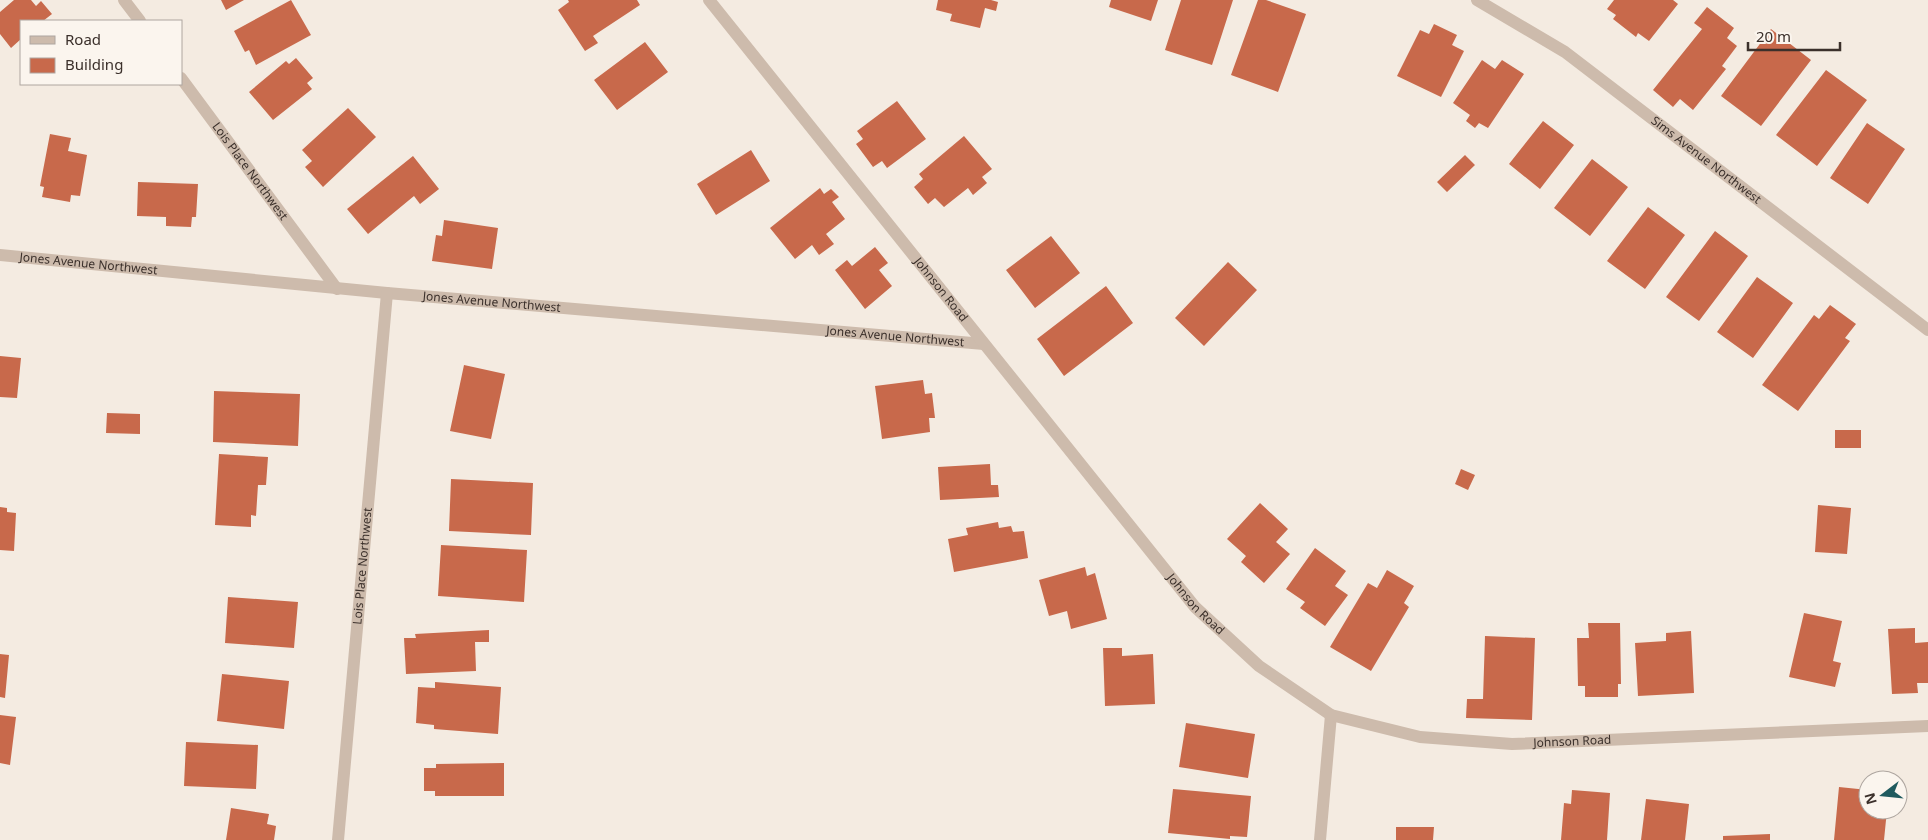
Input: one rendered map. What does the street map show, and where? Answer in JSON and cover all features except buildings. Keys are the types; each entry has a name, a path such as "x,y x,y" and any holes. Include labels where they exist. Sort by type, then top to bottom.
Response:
{"street":[{"path":"124,0 139,20"},
{"name":"Johnson Road","path":"709,0 1195,607 1259,666 1331,715 1420,737 1512,744 1928,726"},
{"name":"Sims Avenue Northwest","path":"1477,0 1565,52 1928,330"},
{"name":"Lois Place Northwest","path":"182,79 337,289"},
{"name":"Jones Avenue Northwest","path":"0,255 337,289 984,344"},
{"name":"Lois Place Northwest","path":"338,840 387,293"},
{"path":"1320,840 1331,715"}]}
